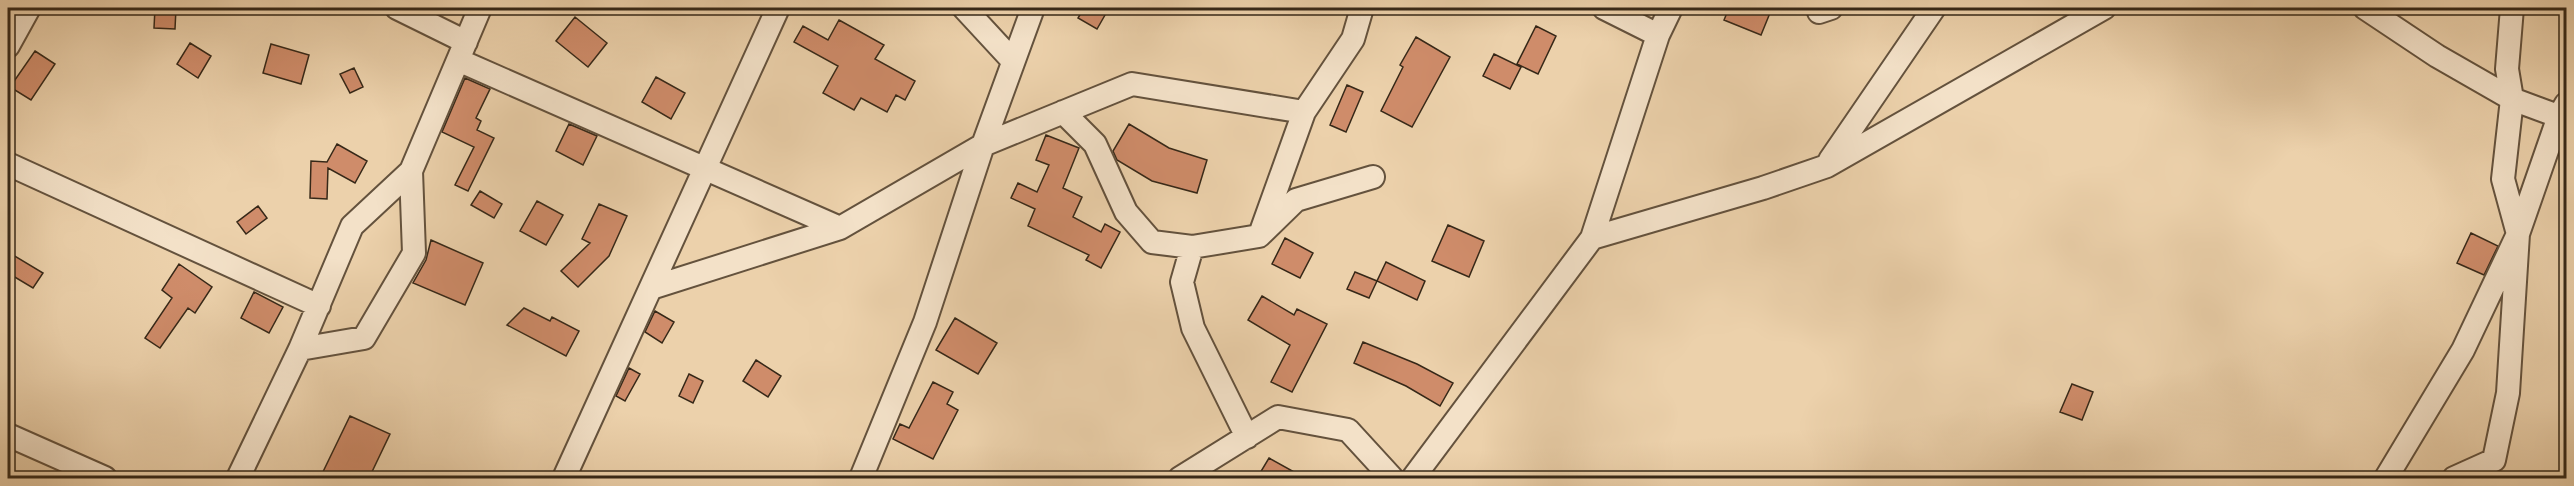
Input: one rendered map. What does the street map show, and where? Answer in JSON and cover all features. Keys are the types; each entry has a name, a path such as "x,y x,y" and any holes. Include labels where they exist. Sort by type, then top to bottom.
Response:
{"street":[{"path":"8,46 29,8"},
{"path":"397,8 462,51 705,167 840,228"},
{"path":"238,478 300,349 352,226 411,171 480,8"},
{"path":"564,478 598,398 651,288 778,8"},
{"path":"964,8 1013,61"},
{"path":"861,478 925,322 983,145 1032,8"},
{"path":"1259,236 1304,112 1353,39 1362,8"},
{"path":"1604,8 1658,35"},
{"path":"1413,478 1592,238 1658,35 1671,8"},
{"path":"1827,166 1934,8"},
{"path":"1592,238 1763,188 1827,166 2104,8"},
{"path":"2365,8 2437,56 2512,99 2564,113 2518,234 2463,350 2386,478"},
{"path":"2454,478 2498,469 2508,393 2518,234 2503,179 2512,99 2507,69 2512,8"},
{"path":"651,288 840,228 983,145 1132,84 1304,112"},
{"path":"1063,112 1095,144 1126,212 1152,242 1192,247 1259,236 1296,200 1373,177"},
{"path":"8,164 318,306"},
{"path":"300,349 364,338 414,253 411,171"},
{"path":"1192,247 1182,282 1193,328 1247,437"},
{"path":"1180,478 1278,417 1348,430 1392,478"},
{"path":"8,435 105,478"}],"building":[{"path":"155,8 176,8 175,29 154,28"},
{"path":"1084,8 1109,8 1097,29 1078,18"},
{"path":"1729,8 1772,8 1761,35 1724,20"},
{"path":"575,17 607,43 588,67 556,41"},
{"path":"839,20 884,45 875,59 915,81 905,100 896,95 887,112 861,98 854,110 823,93 838,66 794,42 803,26 828,40"},
{"path":"1536,26 1556,36 1538,74 1517,64"},
{"path":"1416,37 1450,57 1412,127 1381,111 1403,67 1400,65"},
{"path":"190,43 211,56 198,78 177,64"},
{"path":"271,44 309,55 301,84 263,73"},
{"path":"35,51 55,64 31,100 10,87"},
{"path":"1494,54 1521,67 1510,89 1483,76"},
{"path":"354,68 363,87 350,93 340,74"},
{"path":"656,77 685,93 671,119 642,102"},
{"path":"465,78 490,89 476,118 481,121 477,130 494,138 468,191 455,185 474,147 442,132"},
{"path":"1347,85 1363,92 1346,132 1330,125"},
{"path":"569,124 597,136 583,165 556,151"},
{"path":"1129,124 1169,148 1207,160 1197,193 1152,181 1117,160 1113,151"},
{"path":"1046,135 1079,148 1063,188 1082,197 1073,217 1101,232 1105,224 1120,232 1101,268 1086,260 1089,255 1028,226 1035,209 1011,198 1018,183 1037,192 1049,165 1036,160"},
{"path":"337,144 367,161 355,183 328,168 327,199 310,198 311,161 327,162"},
{"path":"480,191 502,204 494,218 471,205"},
{"path":"537,201 563,215 546,245 520,231"},
{"path":"599,204 627,216 609,256 578,287 561,271 590,243 582,239"},
{"path":"258,206 267,218 246,234 237,222"},
{"path":"1448,225 1484,241 1469,277 1432,261"},
{"path":"2471,233 2498,246 2484,275 2457,263"},
{"path":"1285,238 1313,253 1300,278 1272,264"},
{"path":"431,240 483,263 465,305 413,283 426,260"},
{"path":"8,252 43,273 33,288 8,273"},
{"path":"1386,262 1425,281 1417,300 1377,281"},
{"path":"179,264 212,287 195,313 188,308 160,348 145,338 172,298 162,290"},
{"path":"1355,272 1377,281 1369,298 1347,289"},
{"path":"254,292 283,307 269,333 241,318"},
{"path":"1262,296 1294,315 1297,309 1327,324 1292,392 1271,382 1290,345 1248,320"},
{"path":"524,308 550,321 552,317 579,331 566,356 507,325"},
{"path":"655,311 674,322 662,343 645,332"},
{"path":"955,318 997,343 978,374 936,350"},
{"path":"1363,342 1417,364 1453,383 1440,406 1406,386 1354,363"},
{"path":"756,360 781,376 768,397 743,381"},
{"path":"629,368 640,374 625,401 616,396"},
{"path":"689,374 703,381 693,403 679,396"},
{"path":"933,382 953,392 947,404 958,410 933,459 893,439 900,424 909,428"},
{"path":"2072,384 2093,392 2082,420 2060,412"},
{"path":"350,416 390,434 369,478 320,478"},
{"path":"1269,458 1305,478 1257,478"}]}
